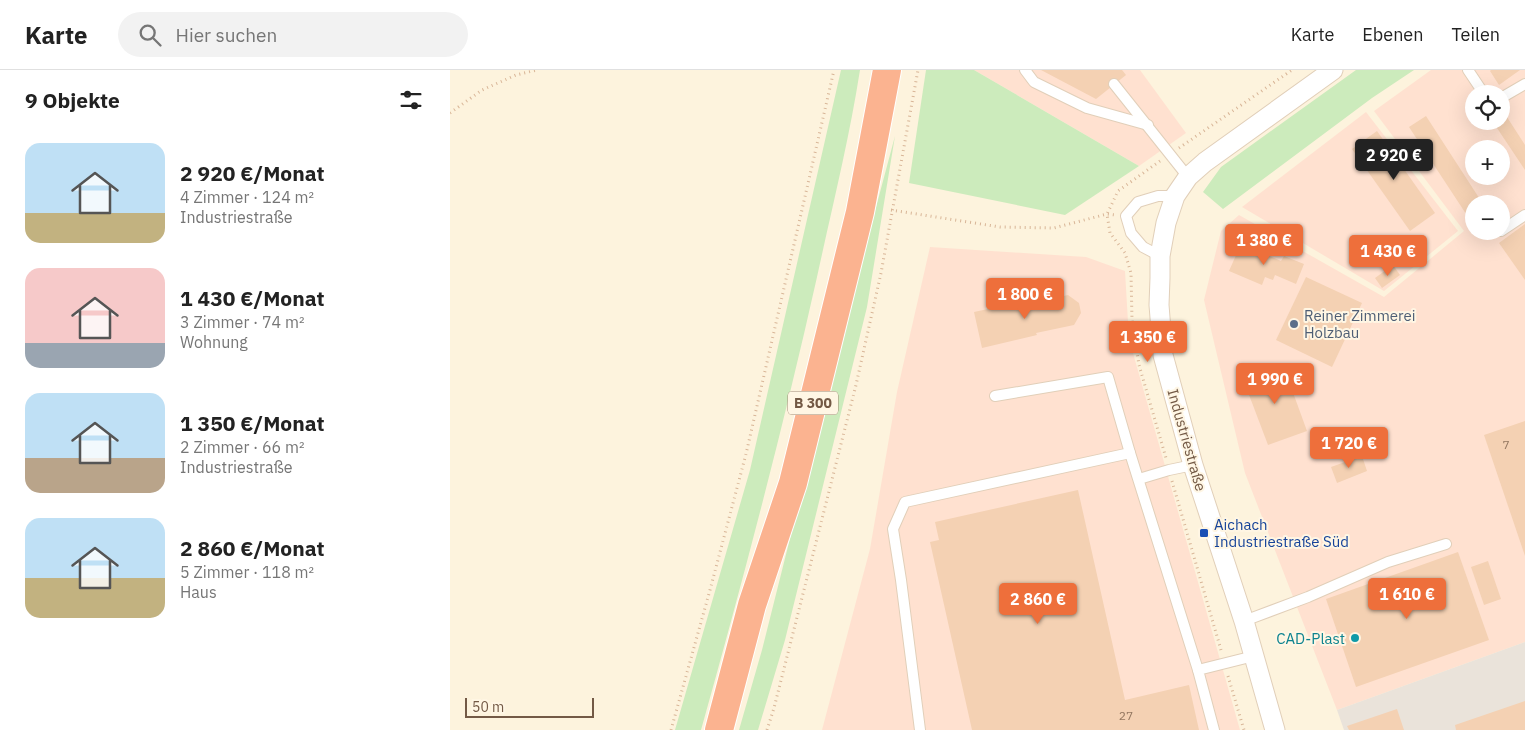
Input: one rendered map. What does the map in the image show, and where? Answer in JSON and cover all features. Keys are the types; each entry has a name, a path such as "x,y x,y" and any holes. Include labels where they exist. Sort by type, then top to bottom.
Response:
{"highway":[{"name":"B 300","path":"719,730 752,604 793,483 860,212 887,70"}],"street":[{"name":"Industriestraße","path":"1275,730 1244,621 1193,465 1163,355 1160,256 1166,222 1175,196 1188,177 1205,162 1333,70"}],"lane":[{"path":"1025,70 1034,82 1087,108 1148,125"},
{"path":"1468,70 1478,85"},
{"path":"1114,84 1188,177"},
{"path":"1510,93 1525,84"},
{"path":"1160,256 1143,247 1131,233 1126,216 1138,202 1158,196 1175,196"},
{"path":"1510,225 1525,215"},
{"path":"995,396 1108,377 1198,670 1214,730"},
{"path":"920,730 893,529 905,502 1130,453"},
{"path":"1139,479 1193,465"},
{"path":"1244,621 1308,597 1388,562 1446,544"},
{"path":"1198,670 1254,656"}],"path":[{"path":"450,113 482,90 516,75 537,70"},
{"path":"670,730 746,454 834,70"},
{"path":"767,730 856,385 881,274 891,210 918,70"},
{"path":"891,210 1000,227 1036,228 1054,228 1107,214 1126,216"}],"shaded area":[{"path":"974,70 1140,70 1186,133 1139,166"},
{"path":"1431,70 1525,70 1525,642 1337,710 1245,473 1204,300 1221,231 1239,215 1384,297 1464,231 1374,111"},
{"path":"1366,112 1458,231 1384,291 1242,207"},
{"path":"930,247 1086,257 1125,271 1129,339 1240,730 822,730 870,549 897,392"},
{"path":"1525,642 1525,730 1344,730 1337,710"}],"green space":[{"path":"841,70 860,70 840,174 776,448 701,730 675,730 750,470"},
{"path":"926,70 974,70 1139,166 1065,215 909,183"},
{"path":"1356,70 1414,70 1372,98 1223,209 1203,192 1221,167"},
{"path":"895,136 867,307 785,640 758,730 739,730 762,650 827,391"}],"building":[{"path":"1041,70 1122,70 1126,75 1096,99"},
{"path":"1491,70 1520,70 1499,85"},
{"path":"1426,116 1465,176 1465,185 1471,185 1477,195 1465,195 1465,212 1409,127"},
{"path":"1510,122 1525,145 1525,170 1510,148 1510,140 1505,140 1498,130 1510,130"},
{"path":"1377,131 1435,213 1410,231 1352,149"},
{"path":"1525,224 1525,280 1499,243 1503,240 1510,240 1510,235"},
{"path":"1241,244 1281,261 1284,256 1304,264 1296,284 1275,275 1273,280 1265,277 1262,285 1229,271"},
{"path":"1393,265 1400,275 1382,288 1375,278"},
{"path":"1306,277 1362,303 1332,367 1276,340"},
{"path":"1068,295 1079,303 1081,313 1074,325 982,348 974,312 1029,300 1030,304"},
{"path":"1283,365 1307,431 1268,445 1243,379"},
{"path":"1525,421 1525,556 1484,435"},
{"path":"1362,456 1367,471 1337,483 1331,467"},
{"path":"1078,490 1125,700 1189,685 1199,730 972,730 930,542 939,540 935,522"},
{"path":"1458,552 1489,640 1356,687 1326,599"},
{"path":"1488,561 1501,599 1484,605 1471,567"},
{"path":"1525,701 1525,730 1456,730 1455,725"},
{"path":"1397,709 1404,730 1349,730 1347,726"}],"place":[{"name":"Reiner Zimmerei Holzbau","path":"1294,324"},
{"name":"Aichach Industriestraße Süd","path":"1204,533"},
{"name":"CAD-Plast","path":"1355,638"}]}
